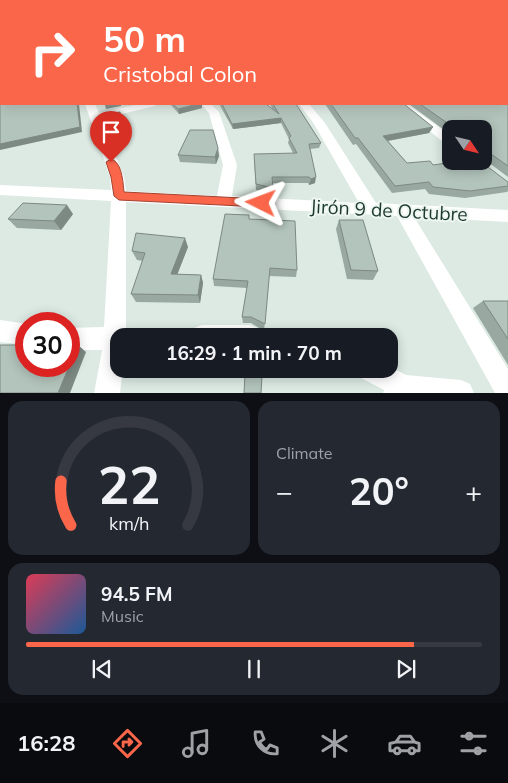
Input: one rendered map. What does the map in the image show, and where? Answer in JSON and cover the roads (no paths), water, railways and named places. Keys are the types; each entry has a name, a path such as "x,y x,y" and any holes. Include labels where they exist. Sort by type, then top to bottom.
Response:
{"street":[{"path":"117,328 119,196 117,177 92,110 141,105"},
{"path":"207,105 214,112 230,165 224,201"},
{"path":"305,105 320,123 371,209"},
{"path":"402,105 442,135"},
{"name":"Jirón 9 de Octubre","path":"0,190 508,216"},
{"path":"402,210 508,392"},
{"path":"0,331 15,333"},
{"path":"80,340 110,338"},
{"path":"107,393 110,376"},
{"path":"383,378 400,390 461,393"}]}
